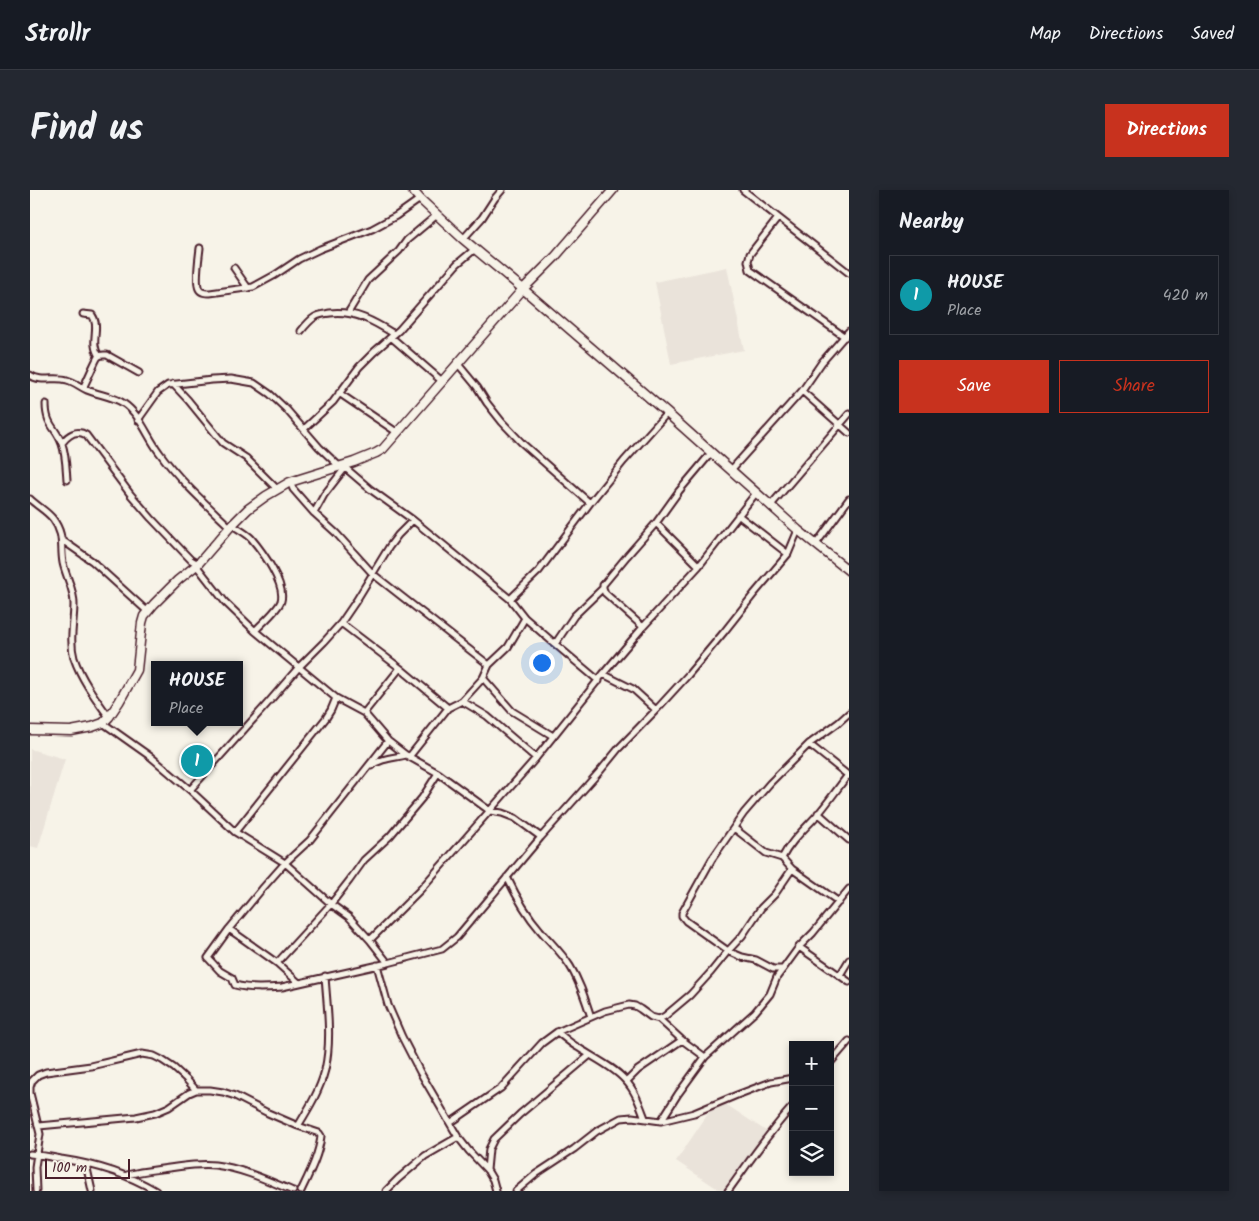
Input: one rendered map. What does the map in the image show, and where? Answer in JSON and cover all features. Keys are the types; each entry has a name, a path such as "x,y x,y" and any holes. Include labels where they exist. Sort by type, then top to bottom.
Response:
{"street":[{"path":"412,190 463,239 667,413 770,506 849,571"},
{"path":"463,239 482,218 502,190"},
{"path":"30,728 71,730 92,727 106,720 120,702 137,670 140,631 144,616 178,580 197,565 231,526 248,510 276,489 290,482 342,467 376,454 383,449 523,289 555,257 613,190"},
{"path":"743,190 849,273"},
{"path":"200,248 198,288 201,291 210,293 253,288 320,249 372,229 396,216 420,199"},
{"path":"348,313 368,280 399,251 407,240 437,215"},
{"path":"778,218 750,254 748,261 750,270 845,337"},
{"path":"304,429 332,402 359,367 407,321 458,264 475,249"},
{"path":"234,268 248,288"},
{"path":"301,331 312,318 319,314 334,312 364,317 376,322 392,335 443,382"},
{"path":"83,314 92,315 96,320 94,347 99,356"},
{"path":"731,470 802,390 822,362 849,331"},
{"path":"99,356 107,355 139,373"},
{"path":"83,388 99,356"},
{"path":"458,364 502,422 522,443 590,503"},
{"path":"30,375 42,379 69,380 83,388 112,397 130,408 159,452 187,485 231,526 250,537 279,580 281,592 281,600 278,606 256,631"},
{"path":"138,420 158,392 162,388 173,384 230,379 254,383 270,394 304,429 319,448 370,490 412,520 510,600 525,618 599,681"},
{"path":"173,384 223,443 246,458 276,489"},
{"path":"802,390 849,433"},
{"path":"339,393 398,433"},
{"path":"46,404 48,419 62,443 65,456 66,480"},
{"path":"510,600 539,571 624,461 667,413"},
{"path":"770,506 849,414"},
{"path":"62,443 75,432 81,432 86,435 131,495 176,545 197,565 225,602 256,631 336,698 364,713 388,741 490,811 515,818 541,837"},
{"path":"555,644 574,616 603,588 606,581 656,523 679,491 711,453"},
{"path":"314,512 342,467"},
{"path":"290,482 293,489 373,574 489,665"},
{"path":"370,940 420,890 536,758 603,674 699,566 756,493"},
{"path":"816,544 849,499"},
{"path":"31,502 52,517 59,529 62,540 63,563 74,598 72,636 74,657 106,720 190,790 234,832 285,864 330,904 349,917 388,963"},
{"path":"738,515 788,554"},
{"path":"190,790 340,623 389,547 412,520"},
{"path":"656,523 699,566"},
{"path":"388,741 310,840 262,889 208,958 220,971 232,978 234,985 266,988 282,987 442,949 457,937 619,748 688,675 788,554 798,530"},
{"path":"62,540 92,561 148,612"},
{"path":"603,588 610,598 644,627"},
{"path":"365,771 373,764 385,759 408,756 448,708 462,701 482,678 489,665 508,647 525,618"},
{"path":"340,623 400,668 448,708"},
{"path":"364,713 400,668"},
{"path":"603,674 633,689 656,710"},
{"path":"482,678 512,711 553,736"},
{"path":"234,832 326,718 336,698"},
{"path":"462,701 486,716 536,758"},
{"path":"782,969 773,969 756,960 728,951 686,921 682,913 712,859 744,813 808,744 849,713"},
{"path":"782,858 795,838 818,814 848,776 808,744"},
{"path":"277,963 330,904 364,860 390,836 422,798 438,774"},
{"path":"818,814 849,840"},
{"path":"734,828 766,853 782,858 792,870 839,902"},
{"path":"659,1019 690,994 711,972 742,936 761,908 775,894 792,870"},
{"path":"507,877 527,914 556,947 570,967 581,987 591,1016"},
{"path":"661,1121 705,1057 755,1012 770,994 782,969 849,888"},
{"path":"229,929 277,963 299,983"},
{"path":"799,947 849,982"},
{"path":"840,975 849,960"},
{"path":"377,965 388,1006 420,1072 458,1137 487,1170 493,1180 496,1191"},
{"path":"298,1126 318,1090 328,1056 329,1038 325,976"},
{"path":"450,1123 501,1088 542,1043 557,1032 605,1011 629,1005 640,1008 650,1017 659,1019 682,1040 705,1057"},
{"path":"557,1032 622,1076 627,1081 645,1118"},
{"path":"627,1081 638,1070 682,1040"},
{"path":"834,1060 848,1044"},
{"path":"36,1191 35,1167 40,1134 30,1087 32,1081 38,1075 46,1072 91,1066 142,1054 154,1056 174,1068 196,1090"},
{"path":"487,1170 489,1149 494,1139 520,1114 590,1055"},
{"path":"516,1191 536,1174 610,1123 621,1118 632,1117 661,1121 694,1114 771,1082 789,1079"},
{"path":"39,1126 136,1117 155,1113 169,1107 196,1090 223,1092 236,1096 298,1126 319,1133 321,1136 319,1147 301,1191"},
{"path":"728,1191 771,1131 789,1111"},
{"path":"386,1191 398,1178 426,1156 458,1137"},
{"path":"30,1154 109,1169 127,1175 156,1191"},
{"path":"86,1164 92,1191"},
{"path":"127,1175 143,1171 198,1164 217,1165 254,1176 293,1191"}],"shaded area":[{"path":"727,267 744,350 671,364 655,282"},
{"path":"30,749 65,759 38,848 30,846"},
{"path":"718,1099 766,1131 725,1191 721,1191 676,1161"}],"place":[{"name":"HOUSE","path":"197,761"}]}
